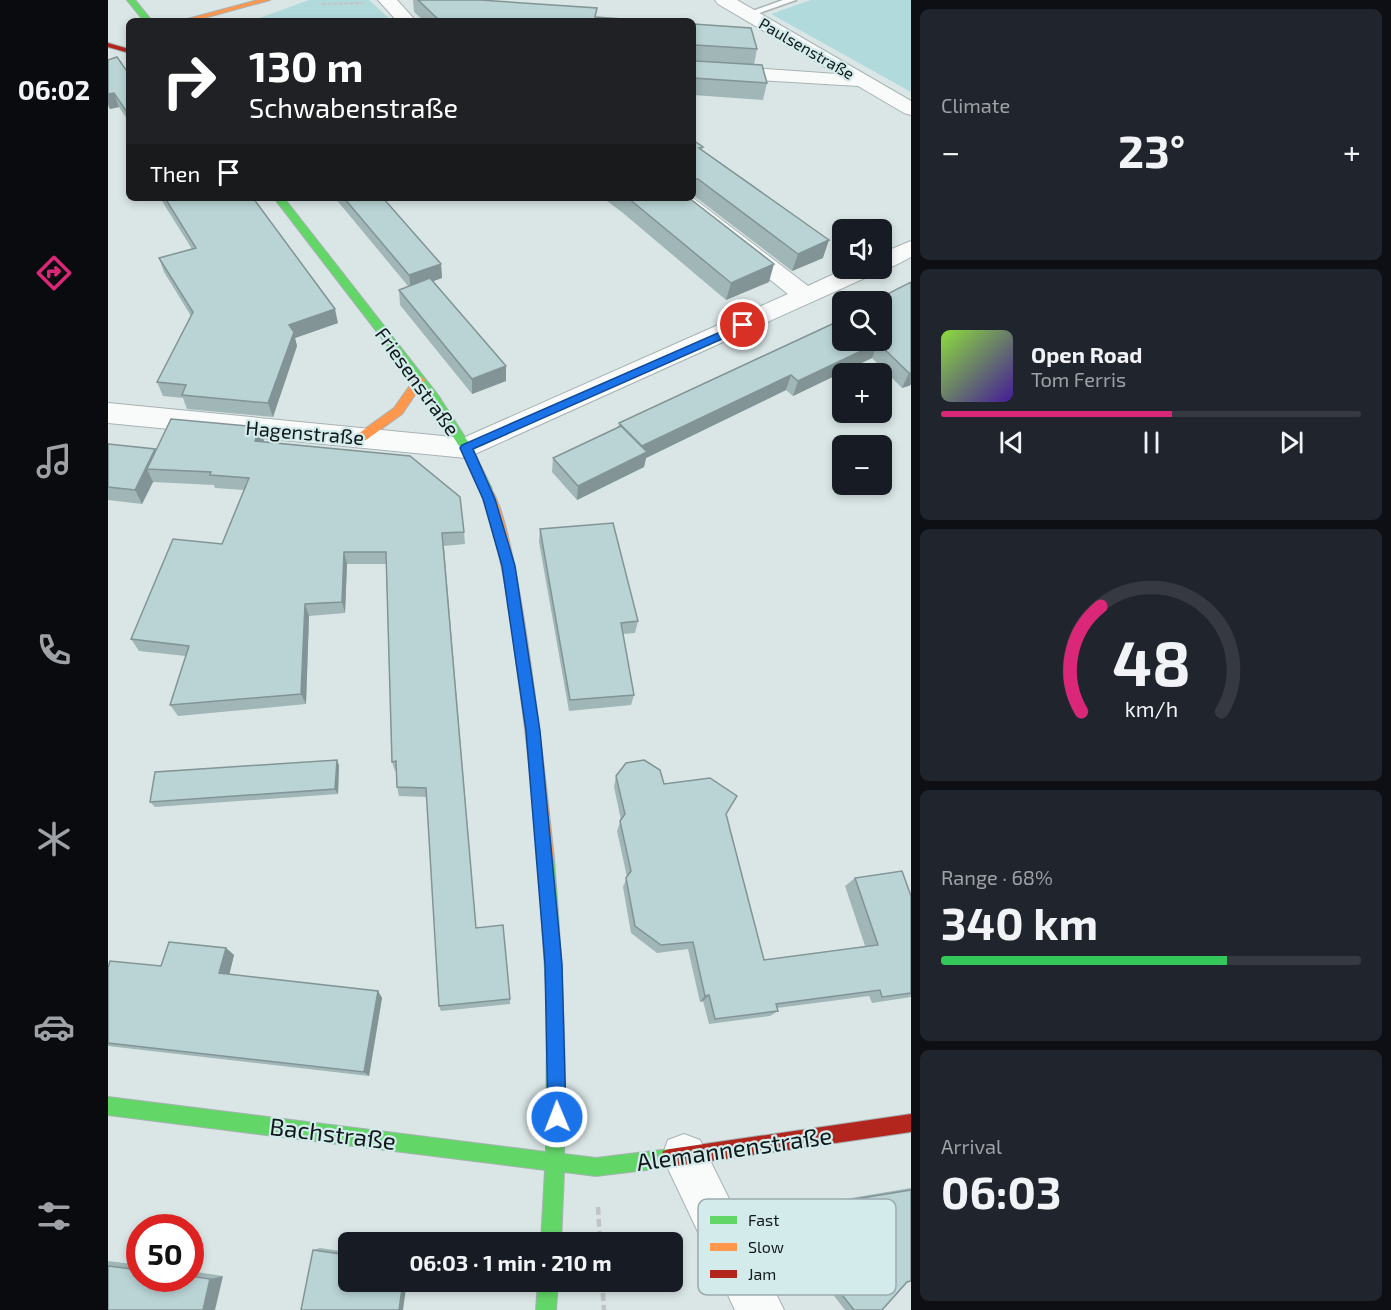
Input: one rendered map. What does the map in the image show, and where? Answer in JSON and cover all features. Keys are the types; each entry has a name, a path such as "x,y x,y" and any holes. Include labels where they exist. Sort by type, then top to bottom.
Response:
{"main road":[{"path":"130,0 145,18"},
{"path":"196,18 260,2"},
{"path":"234,18 260,2"},
{"path":"108,45 126,50"},
{"name":"Friesenstraße","path":"281,201 420,380 466,448 489,499 508,566 533,731 554,964 558,1161 552,1232"},
{"path":"362,437 398,411 420,380"},
{"name":"Bachstraße","path":"108,1106 558,1161"},
{"name":"Alemannenstraße","path":"558,1161 596,1167 911,1123"},
{"path":"546,1310 547,1292"}],"street":[{"name":"Paulsenstraße","path":"724,0 911,108"},
{"path":"392,1 406,18"},
{"path":"766,58 769,26"},
{"path":"696,70 766,58 865,82"},
{"path":"682,201 807,297"},
{"path":"892,257 911,248"},
{"path":"466,448 845,279"},
{"name":"Hagenstraße","path":"108,413 466,448"},
{"path":"684,1156 705,1199"},
{"path":"753,1295 760,1310"}],"lane":[{"name":"Paulsenstraße","path":"748,14 792,0"}],"path":[{"path":"322,4 330,2 350,6 364,3"},
{"path":"603,1292 604,1310"}],"shaded area":[{"path":"309,0 369,0 389,18 259,18"},
{"path":"811,0 911,0 911,92 771,14"}],"building":[{"path":"418,0 480,0 597,8 595,17 609,18 437,18"},
{"path":"696,24 751,28 757,49 696,45"},
{"path":"117,57 126,70 126,111 114,93 108,94 108,60"},
{"path":"696,61 762,65 767,83 696,78"},
{"path":"696,142 703,147 699,148 829,240 798,254 696,179"},
{"path":"167,201 255,201 335,309 289,325 294,332 268,403 182,395 186,385 157,382 193,312 159,258 196,248"},
{"path":"347,201 386,201 441,264 409,275"},
{"path":"632,201 693,201 774,264 731,283"},
{"path":"430,278 506,366 472,379 399,290"},
{"path":"911,282 911,373 886,351 892,351 892,292"},
{"path":"832,324 832,351 861,351 798,381 791,375 642,446 619,423"},
{"path":"171,419 260,427 255,441 410,456 460,497 464,532 442,533 476,928 503,925 510,999 439,1006 426,788 397,787 396,761 392,762 386,552 344,552 342,602 305,604 301,694 170,705 189,646 131,639 173,539 222,544 249,478 210,475 211,472 147,469"},
{"path":"621,426 647,452 578,486 553,458"},
{"path":"108,444 155,449 135,490 108,487"},
{"path":"613,523 638,621 621,623 634,695 570,700 540,529"},
{"path":"337,760 335,789 150,802 155,772"},
{"path":"644,760 660,770 664,784 710,778 737,796 726,814 764,960 878,945 855,878 902,871 911,896 911,993 882,997 880,990 776,1004 778,1011 715,1019 709,995 705,996 693,942 661,945 635,926 626,878 631,871 620,821 625,814 616,776 626,763"},
{"path":"169,942 226,948 219,973 378,991 364,1072 108,1043 108,968 110,961 161,966"},
{"path":"911,1190 911,1281 907,1282 896,1294 896,1199 856,1199"},
{"path":"313,1250 338,1254 338,1292 401,1292 399,1310 301,1310"},
{"path":"108,1266 126,1268 126,1292 204,1292 204,1278 210,1279 203,1310 108,1310"},
{"path":"842,1295 895,1295 882,1310 854,1310"}],"traffic: fast":[{"path":"131,0 146,18"},
{"path":"281,201 434,398 468,451 486,489"},
{"path":"546,859 553,955 556,1050 551,1232"},
{"path":"108,1106 596,1167 670,1158"},
{"path":"546,1310 547,1292"}],"traffic: slow":[{"path":"196,18 266,0"},
{"path":"362,437 398,411 420,380"},
{"path":"486,489 500,530 514,594 533,734 546,859"}],"traffic: jam":[{"path":"108,45 126,50"},
{"path":"670,1158 911,1123"}],"route":[{"path":"557,1117 554,964 533,731 508,566 489,499 466,448 743,325"}]}
